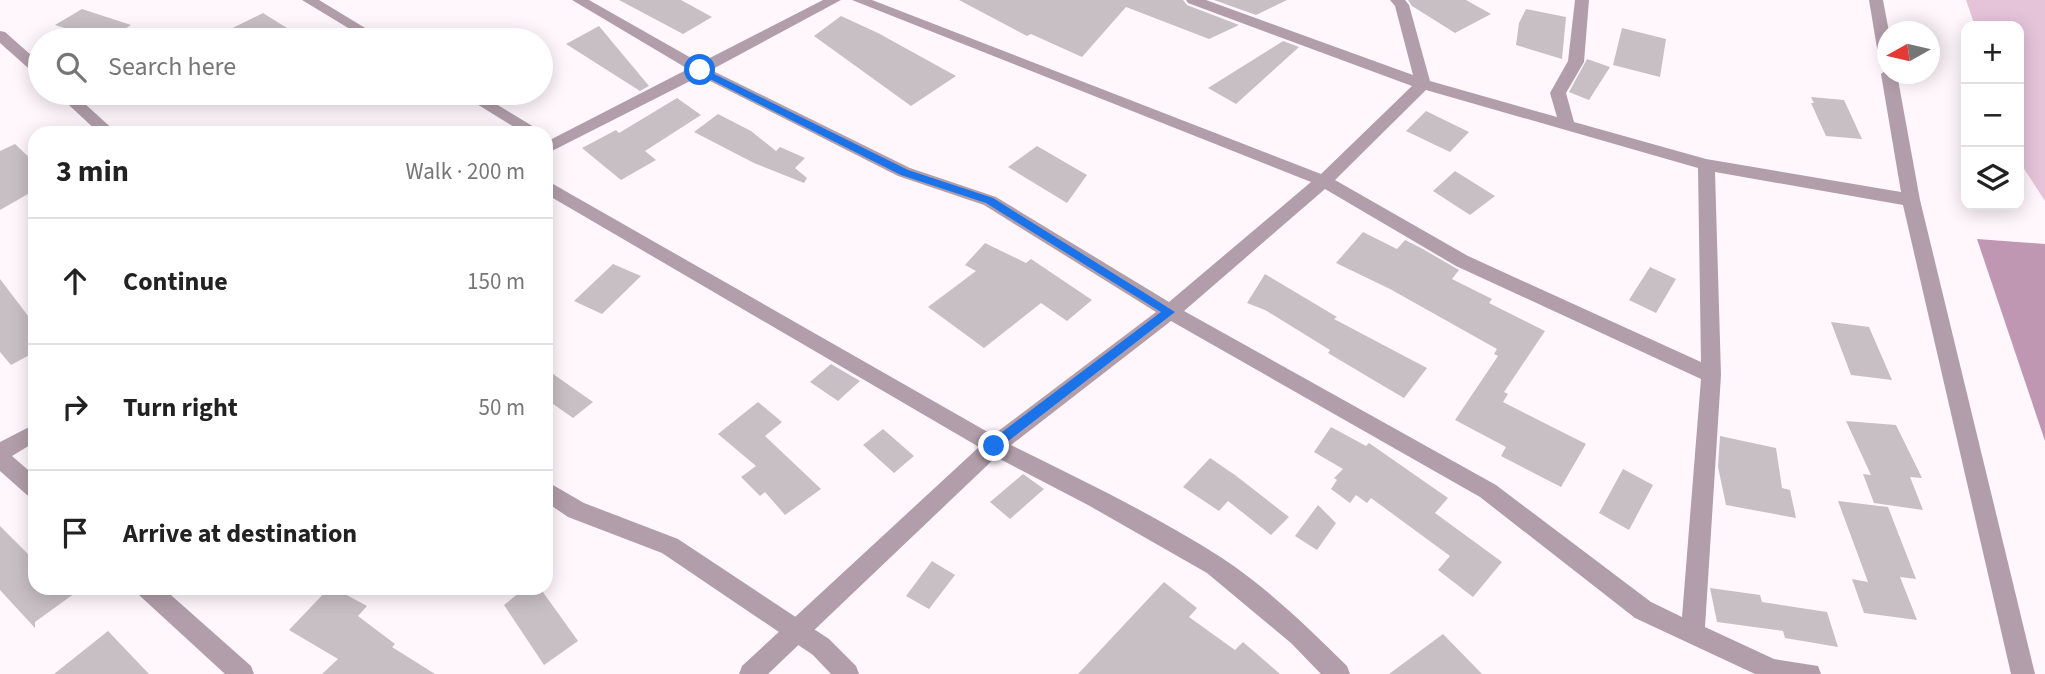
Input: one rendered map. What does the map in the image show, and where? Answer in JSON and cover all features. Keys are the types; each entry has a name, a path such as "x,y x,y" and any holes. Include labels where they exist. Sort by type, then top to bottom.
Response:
{"street":[{"path":"309,0 357,28"},
{"path":"579,0 700,70 904,172 990,201 1170,312 1488,491 1643,610 1772,670 1809,674"},
{"path":"553,145 834,0"},
{"path":"859,0 1324,181 1462,261 1711,375"},
{"path":"1193,0 1423,84 1706,165 1911,200"},
{"path":"1397,0 1402,5 1423,84"},
{"path":"1567,125 1558,93 1576,62 1582,0"},
{"path":"1876,0 1880,21"},
{"path":"0,34 28,60"},
{"path":"751,674 994,446 1170,312 1324,181 1423,84"},
{"path":"1891,84 1911,200 2023,674"},
{"path":"78,105 101,126"},
{"path":"488,105 524,126"},
{"path":"1693,633 1711,375 1706,165"},
{"path":"553,190 994,446 1096,498 1215,566 1299,635 1338,674"},
{"path":"28,437 0,456 28,482"},
{"path":"553,495 576,510 670,546 821,647 847,674"},
{"path":"154,595 242,674"}],"shaded area":[{"path":"1966,0 2045,0 2045,201 2024,169 2024,21 1973,21"},
{"path":"1977,239 2045,244 2045,441"}],"building":[{"path":"619,0 681,0 712,17 683,34"},
{"path":"959,0 1183,0 1187,5 1239,25 1209,39 1126,7 1082,57 1031,34 1027,36"},
{"path":"1214,0 1287,0 1256,15"},
{"path":"1408,0 1466,0 1491,14 1455,33 1412,6"},
{"path":"82,9 131,25 126,28 64,28 55,25"},
{"path":"1526,9 1566,17 1562,59 1516,45 1519,23"},
{"path":"263,13 287,28 232,28"},
{"path":"841,16 956,76 911,106 814,36"},
{"path":"599,26 649,86 640,91 566,44"},
{"path":"1622,28 1666,39 1660,77 1613,65"},
{"path":"1283,41 1299,47 1236,104 1208,88"},
{"path":"1587,59 1610,67 1589,100 1569,92"},
{"path":"1811,97 1844,100 1862,139 1826,136 1811,103 1814,103"},
{"path":"677,98 701,115 645,151 656,160 621,180 582,148 616,130 619,133"},
{"path":"1426,111 1469,132 1450,152 1406,131"},
{"path":"718,114 751,131 776,151 780,147 805,158 795,168 807,178 804,183 754,163 694,132"},
{"path":"15,144 28,156 28,194 0,210 0,151"},
{"path":"1037,146 1087,175 1067,203 1008,167"},
{"path":"1455,171 1495,196 1470,215 1433,191"},
{"path":"1363,232 1397,249 1405,240 1421,248 1459,270 1452,279 1492,299 1489,303 1545,331 1504,392 1508,394 1503,402 1586,444 1561,487 1501,456 1506,447 1455,420 1498,356 1494,354 1497,349 1390,289 1336,263"},
{"path":"985,243 1026,263 1031,259 1092,300 1067,321 1041,303 984,348 928,307 976,271 965,265"},
{"path":"613,264 641,276 602,314 574,301"},
{"path":"1650,267 1676,279 1656,313 1629,300"},
{"path":"1265,274 1337,317 1334,319 1427,368 1404,398 1328,353 1330,350 1265,310 1247,303"},
{"path":"0,279 28,316 28,356 11,365 0,352"},
{"path":"1831,322 1869,327 1892,380 1851,375"},
{"path":"831,364 860,381 838,401 810,382"},
{"path":"553,374 593,402 573,418 553,404"},
{"path":"758,402 782,422 765,436 821,489 785,515 765,492 760,496 741,477 756,466 718,434"},
{"path":"1846,421 1896,425 1922,478 1910,477 1923,510 1874,503 1863,474 1871,475"},
{"path":"1331,427 1366,446 1369,443 1448,498 1435,513 1502,562 1473,597 1438,570 1450,556 1371,498 1367,503 1356,495 1350,503 1331,489 1337,480 1334,478 1343,469 1314,452"},
{"path":"883,429 914,456 894,473 863,445"},
{"path":"1720,436 1776,448 1782,488 1790,490 1796,518 1726,505 1718,467"},
{"path":"1210,458 1289,517 1271,535 1228,501 1219,511 1183,487"},
{"path":"1623,469 1653,485 1629,530 1599,513"},
{"path":"1023,474 1044,489 1010,519 990,502"},
{"path":"1838,501 1888,507 1916,579 1900,577 1917,620 1864,613 1852,579 1868,582"},
{"path":"1318,505 1336,523 1317,550 1295,536"},
{"path":"0,526 28,554 28,595 72,595 35,622 35,628 0,590"},
{"path":"932,561 955,575 929,609 906,596"},
{"path":"1164,582 1197,608 1189,617 1235,650 1243,642 1280,674 1078,674"},
{"path":"1710,588 1760,595 1762,602 1827,612 1838,647 1785,638 1783,631 1717,622"},
{"path":"322,595 347,595 367,606 358,616 395,644 392,647 435,674 322,674 338,659 289,630"},
{"path":"516,595 545,595 578,641 544,665 504,605"},
{"path":"108,631 149,674 54,674"},
{"path":"1443,634 1482,674 1389,674"}],"route":[{"path":"700,70 904,172 990,201 1170,312 994,446"}]}
